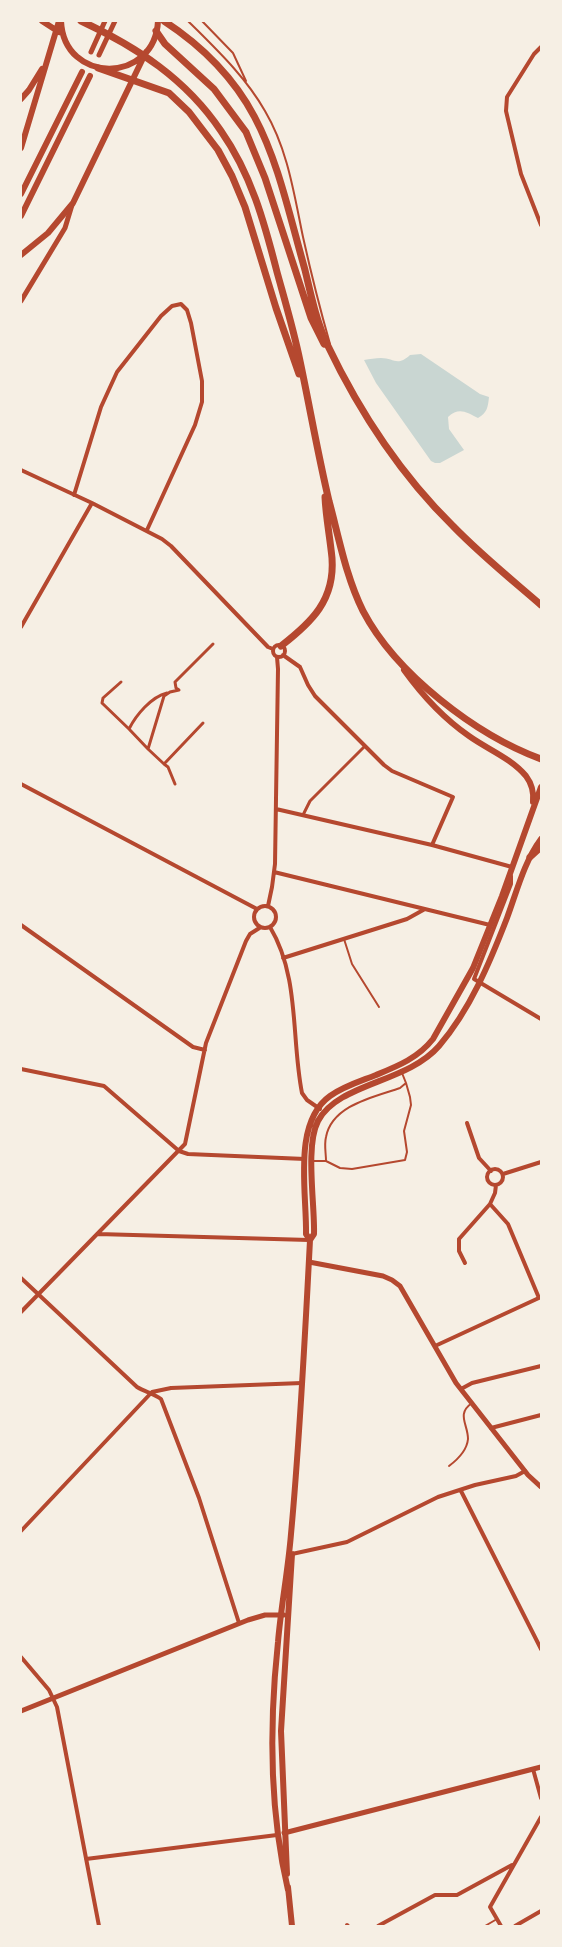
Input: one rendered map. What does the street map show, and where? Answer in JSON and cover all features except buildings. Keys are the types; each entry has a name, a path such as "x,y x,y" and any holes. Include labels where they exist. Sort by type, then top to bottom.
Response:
{"highway":[{"path":"81,21 122,41 170,74 194,97 220,129 238,157 250,182 262,217 298,353 325,483 345,563 353,589 370,623 397,660 466,720 509,746 541,759"},
{"path":"164,21 201,49 250,106 277,167 324,338 367,418 411,479 446,520 541,605"},
{"path":"156,31 165,44 214,89 246,132 265,178 310,318 320,339 334,358"},
{"path":"98,68 118,71 173,96 201,126 223,158 245,207 276,308 305,390"},
{"path":"277,647 312,619 328,590 332,565 325,505 325,483"},
{"path":"530,857 541,847"}],"main road":[{"path":"42,21 65,39"},
{"path":"21,148 60,21"},
{"path":"60,21 65,39 72,51 80,60 98,68"},
{"path":"21,255 56,224 73,203 146,52 153,42 158,21"},
{"path":"118,71 135,62 146,52"},
{"path":"21,99 46,61"},
{"path":"21,194 82,72"},
{"path":"21,216 90,76"},
{"path":"397,660 418,689 448,719 511,763 524,775 531,784 533,793 531,814"},
{"path":"310,1240 306,1234 305,1159 308,1126 317,1108 339,1090 403,1064 425,1048 438,1030 462,990 491,926 541,787"},
{"path":"292,1926 282,1834 281,1731 285,1615 303,1383 310,1240 314,1231 312,1161 315,1129 326,1111 343,1097 402,1073 426,1059 441,1044 478,982 501,933 530,857 541,839"},
{"path":"285,1615 292,1554 291,1536"}],"street":[{"path":"91,52 105,21"},
{"path":"99,55 115,21"},
{"path":"541,47 534,54 507,97 506,111 522,174 541,225"},
{"path":"21,301 65,228 73,203"},
{"path":"74,495 101,407 117,372 161,316 172,306 181,304 187,310 191,323 202,381 202,402 195,425 147,530"},
{"path":"21,470 147,530 171,546 268,647 284,650 283,656"},
{"path":"21,627 92,503"},
{"path":"129,729 134,718 159,695 179,690 175,682 213,644"},
{"path":"268,906 274,872 278,669 277,657 274,654 277,647"},
{"path":"277,657 283,656 300,667 315,696 384,765 392,771 453,797 432,845"},
{"path":"121,682 103,698 102,703 168,767 175,784"},
{"path":"148,748 164,696 170,692"},
{"path":"164,764 203,723"},
{"path":"303,815 310,801 365,746"},
{"path":"21,784 257,909"},
{"path":"276,808 432,845 512,867 511,884 474,977 478,982 499,992 541,1019"},
{"path":"274,872 491,926"},
{"path":"21,1312 185,1144 212,1026 246,940 253,931 261,927 270,927 275,922 276,915 268,906 257,909 254,916 255,921 261,927"},
{"path":"283,958 411,918 425,909"},
{"path":"21,925 193,1047 205,1050"},
{"path":"270,927 283,958 292,995 302,1090 305,1098 317,1108 326,1111"},
{"path":"21,1069 101,1084 179,1151 192,1155 312,1161"},
{"path":"467,1123 479,1158 490,1171"},
{"path":"503,1174 541,1162"},
{"path":"490,1171 498,1169 503,1174"},
{"path":"490,1171 488,1180 491,1184 496,1185"},
{"path":"465,1263 459,1251 459,1239 490,1204 496,1185 502,1181 503,1174"},
{"path":"435,1346 540,1298 508,1224 490,1204"},
{"path":"98,1234 310,1240"},
{"path":"309,1262 383,1276 397,1283 403,1289 460,1389 525,1471 541,1487"},
{"path":"21,1278 144,1391 303,1383"},
{"path":"460,1389 472,1383 541,1366"},
{"path":"21,1531 152,1392"},
{"path":"152,1392 161,1399 180,1447 199,1498 239,1623"},
{"path":"491,1428 541,1416"},
{"path":"292,1554 347,1542 438,1497 475,1485 516,1476 525,1471"},
{"path":"461,1491 541,1649"},
{"path":"21,1711 239,1623 260,1616 285,1615"},
{"path":"21,1657 54,1698 58,1711 99,1926"},
{"path":"86,1859 282,1834 541,1767"},
{"path":"533,1769 541,1797"},
{"path":"501,1926 490,1907 541,1817"},
{"path":"378,1926 435,1895 457,1895 512,1865"},
{"path":"515,1926 541,1911"}],"lane":[{"path":"188,21 247,84 269,116 287,162 321,312 334,358"},
{"path":"202,21 233,53 247,84"},
{"path":"344,939 352,964 379,1007"},
{"path":"312,1161 326,1161 340,1168 352,1169 405,1160 407,1152 404,1131 411,1097 402,1073"},
{"path":"326,1161 326,1135 337,1116 350,1107 400,1088 406,1083"},
{"path":"449,1466 463,1452 468,1440 464,1413 466,1407 472,1403"},
{"path":"485,1926 497,1919"}],"shaded area":[{"path":"421,354 480,394 489,397 486,409 478,418 459,411 448,417 449,429 464,450 440,463 431,461 376,383 364,360 381,358 402,361 410,355"}]}
